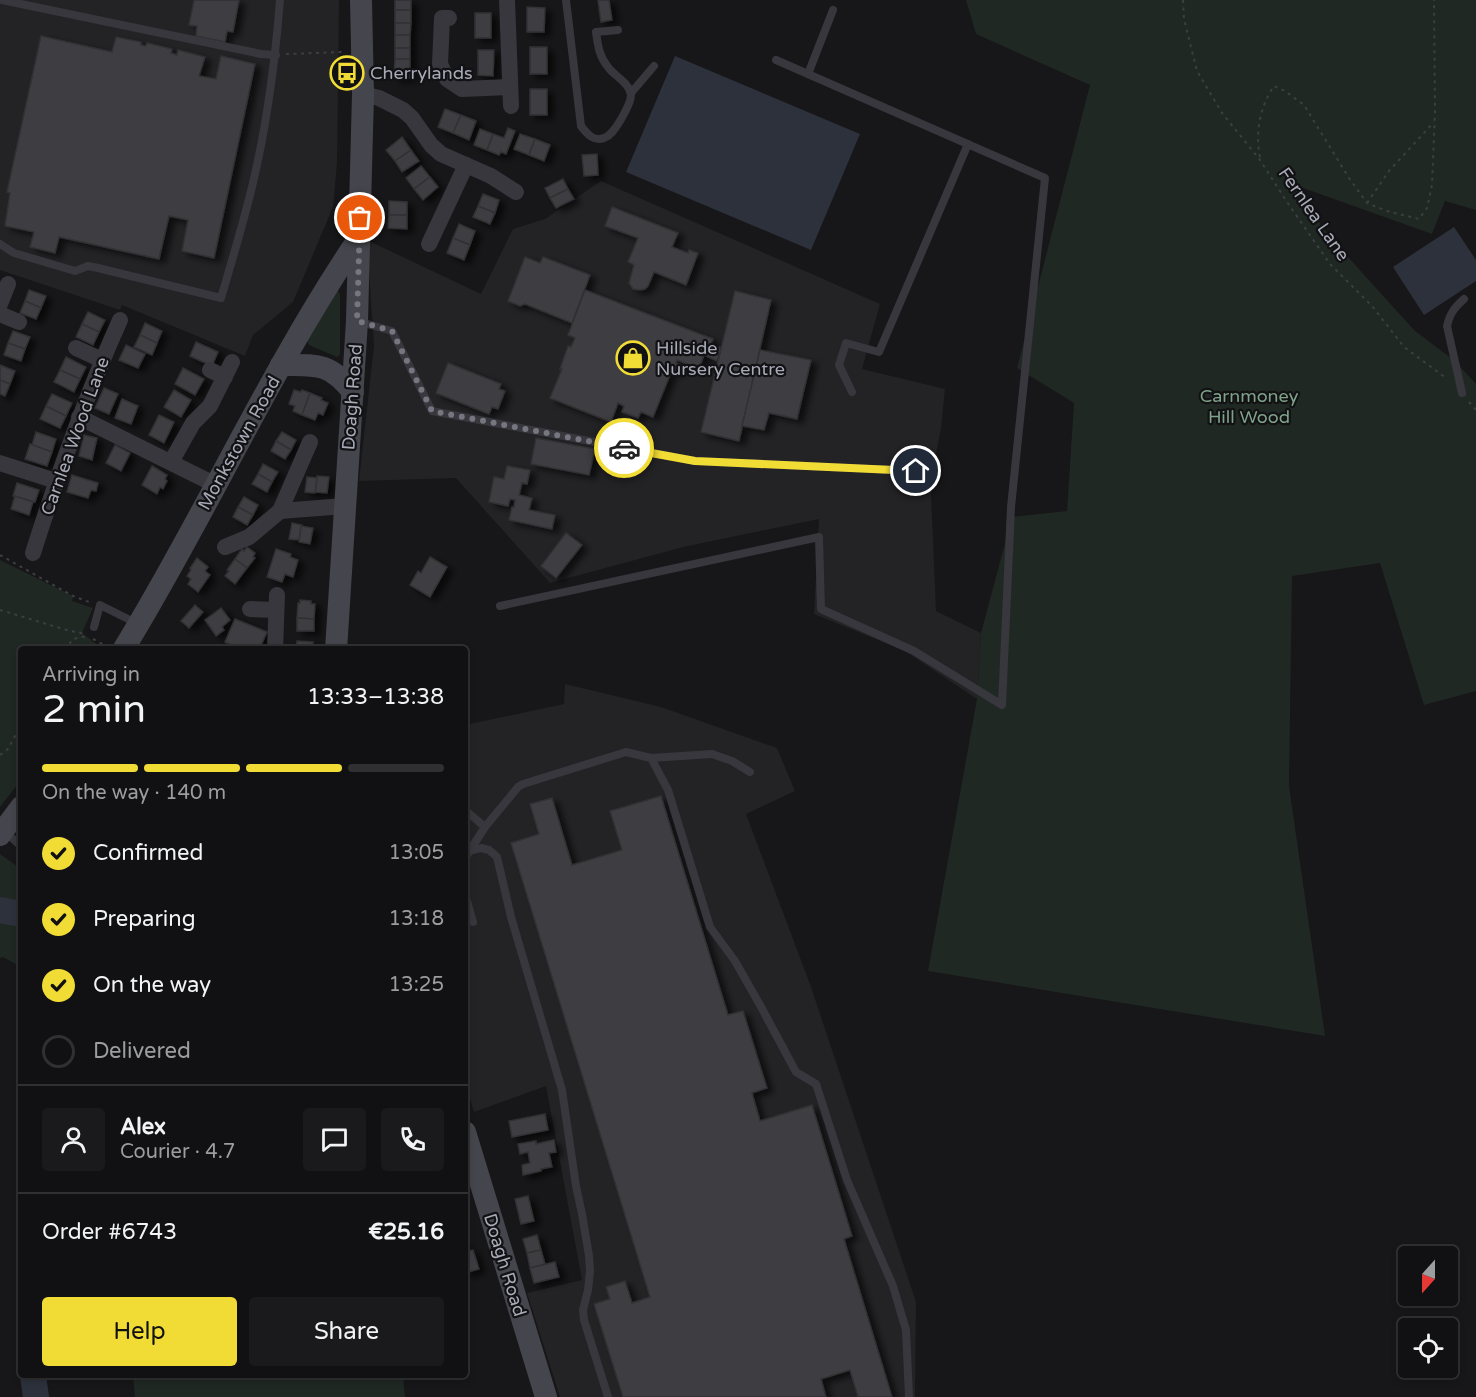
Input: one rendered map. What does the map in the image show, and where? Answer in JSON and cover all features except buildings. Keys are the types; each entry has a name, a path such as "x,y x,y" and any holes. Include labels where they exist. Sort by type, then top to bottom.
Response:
{"main road":[{"name":"Doagh Road","path":"336,646 357,321 363,94 361,0"},
{"name":"Monkstown Road","path":"125,646 154,599 281,365 359,238"},
{"path":"281,365 309,364 331,370 344,381 352,392"},
{"path":"2,833 18,811"},
{"name":"Doagh Road","path":"468,1142 546,1397"}],"street":[{"path":"507,0 511,106"},
{"path":"449,18 442,18 440,52 440,64 447,79 462,88 510,87"},
{"path":"363,94 403,110 441,154 490,176 516,192"},
{"path":"429,244 466,165"},
{"path":"0,304 8,284"},
{"path":"0,314 19,322"},
{"name":"Carnlea Wood Lane","path":"33,553 79,417 120,320"},
{"path":"76,348 102,360"},
{"path":"171,462 193,423 210,406 223,370"},
{"path":"79,417 216,485"},
{"path":"225,547 249,537 280,511 310,442"},
{"path":"0,463 56,481"},
{"path":"280,511 345,506"},
{"path":"250,609 277,602 275,646"}],"lane":[{"path":"2,0 250,52 276,55"},
{"path":"0,244 15,253 75,271 88,266 98,267 221,297 252,186 276,55 280,0"},
{"path":"566,0 581,126 587,135 595,138 604,138 612,132 630,101 631,93 628,86 608,68 599,52 596,32 618,30"},
{"path":"808,74 833,10"},
{"path":"500,606 819,537 821,609 914,651 1002,705 1011,507 1045,178 776,60"},
{"path":"631,93 654,66"},
{"path":"852,392 839,365 846,344 879,352 968,144"},
{"path":"1462,393 1447,326 1455,306 1464,299"},
{"path":"357,321 392,331 432,411 695,461 916,471"},
{"path":"94,627 100,605 139,624"},
{"path":"468,852 485,826 523,783 626,752 651,758 712,754 732,760 750,772"},
{"path":"651,758 668,790 710,927 735,961 795,1071 816,1084 847,1180 892,1286 906,1330 909,1397"},
{"path":"468,812 485,826"},
{"path":"2,833 18,844"},
{"path":"468,854 481,848 489,850 497,857 511,917 562,1090 589,1256 590,1271 583,1310 584,1320 608,1397"},
{"path":"468,905 473,922"}],"path":[{"name":"Fernlea Lane","path":"1183,0 1184,19 1197,71 1222,113 1260,160 1330,264 1372,306 1404,347 1437,371 1462,393 1476,410"},
{"path":"1260,160 1258,146 1260,117 1268,94 1274,86 1304,105 1367,203 1419,219 1427,208 1432,185 1434,0"},
{"path":"276,55 362,51"},
{"path":"1367,203 1389,171 1434,121"},
{"path":"0,555 73,596 100,605"},
{"path":"0,610 70,631 82,633 94,627"},
{"path":"68,646 73,639 88,636 105,646"},
{"path":"0,755 8,749 18,731"}],"shaded area":[{"path":"0,0 339,0 337,163 333,207 293,302 253,335 245,356 122,305 120,310 0,270"},
{"path":"675,56 860,134 811,250 626,172"},
{"path":"601,181 880,304 862,369 945,389 931,494 936,611 981,633 977,699 905,651 814,614 819,519 683,547 550,583 456,478 359,481 374,346 367,240 481,294 513,229 545,219"},
{"path":"1454,227 1476,260 1476,281 1424,315 1393,267"},
{"path":"565,684 661,707 777,748 795,791 746,814 811,987 916,1302 915,1397 560,1397 527,1293 582,1280 546,1086 474,1112 468,1093 468,724 564,704"}],"green space":[{"name":"Carnmoney Hill Wood","path":"966,0 1476,0 1476,210 1445,201 1432,234 1292,184 1329,236 1415,331 1455,361 1476,384 1476,691 1424,705 1380,563 1292,576 1289,786 1325,1036 928,971 977,699 981,633 1012,517 1067,511 1074,403 1017,368 1090,85 976,34"},
{"path":"335,291 340,294 340,354 337,357 309,345 307,341"},
{"path":"0,560 73,596 72,601 93,608 82,633 99,646 18,646 18,784 0,807"},
{"path":"0,854 18,867 18,965 3,957 0,958"},
{"path":"133,1378 403,1378 405,1397 135,1397"}],"waterway":[{"path":"0,910 18,913"},
{"path":"33,1378 36,1397"}],"way so far":[{"path":"360,218 357,321 392,331 432,411 624,448"}],"place":[{"name":"Cherrylands","path":"347,73"},
{"name":"Hillside Nursery Centre","path":"633,358"}],"route":[{"path":"624,448 695,461 916,471"}]}
